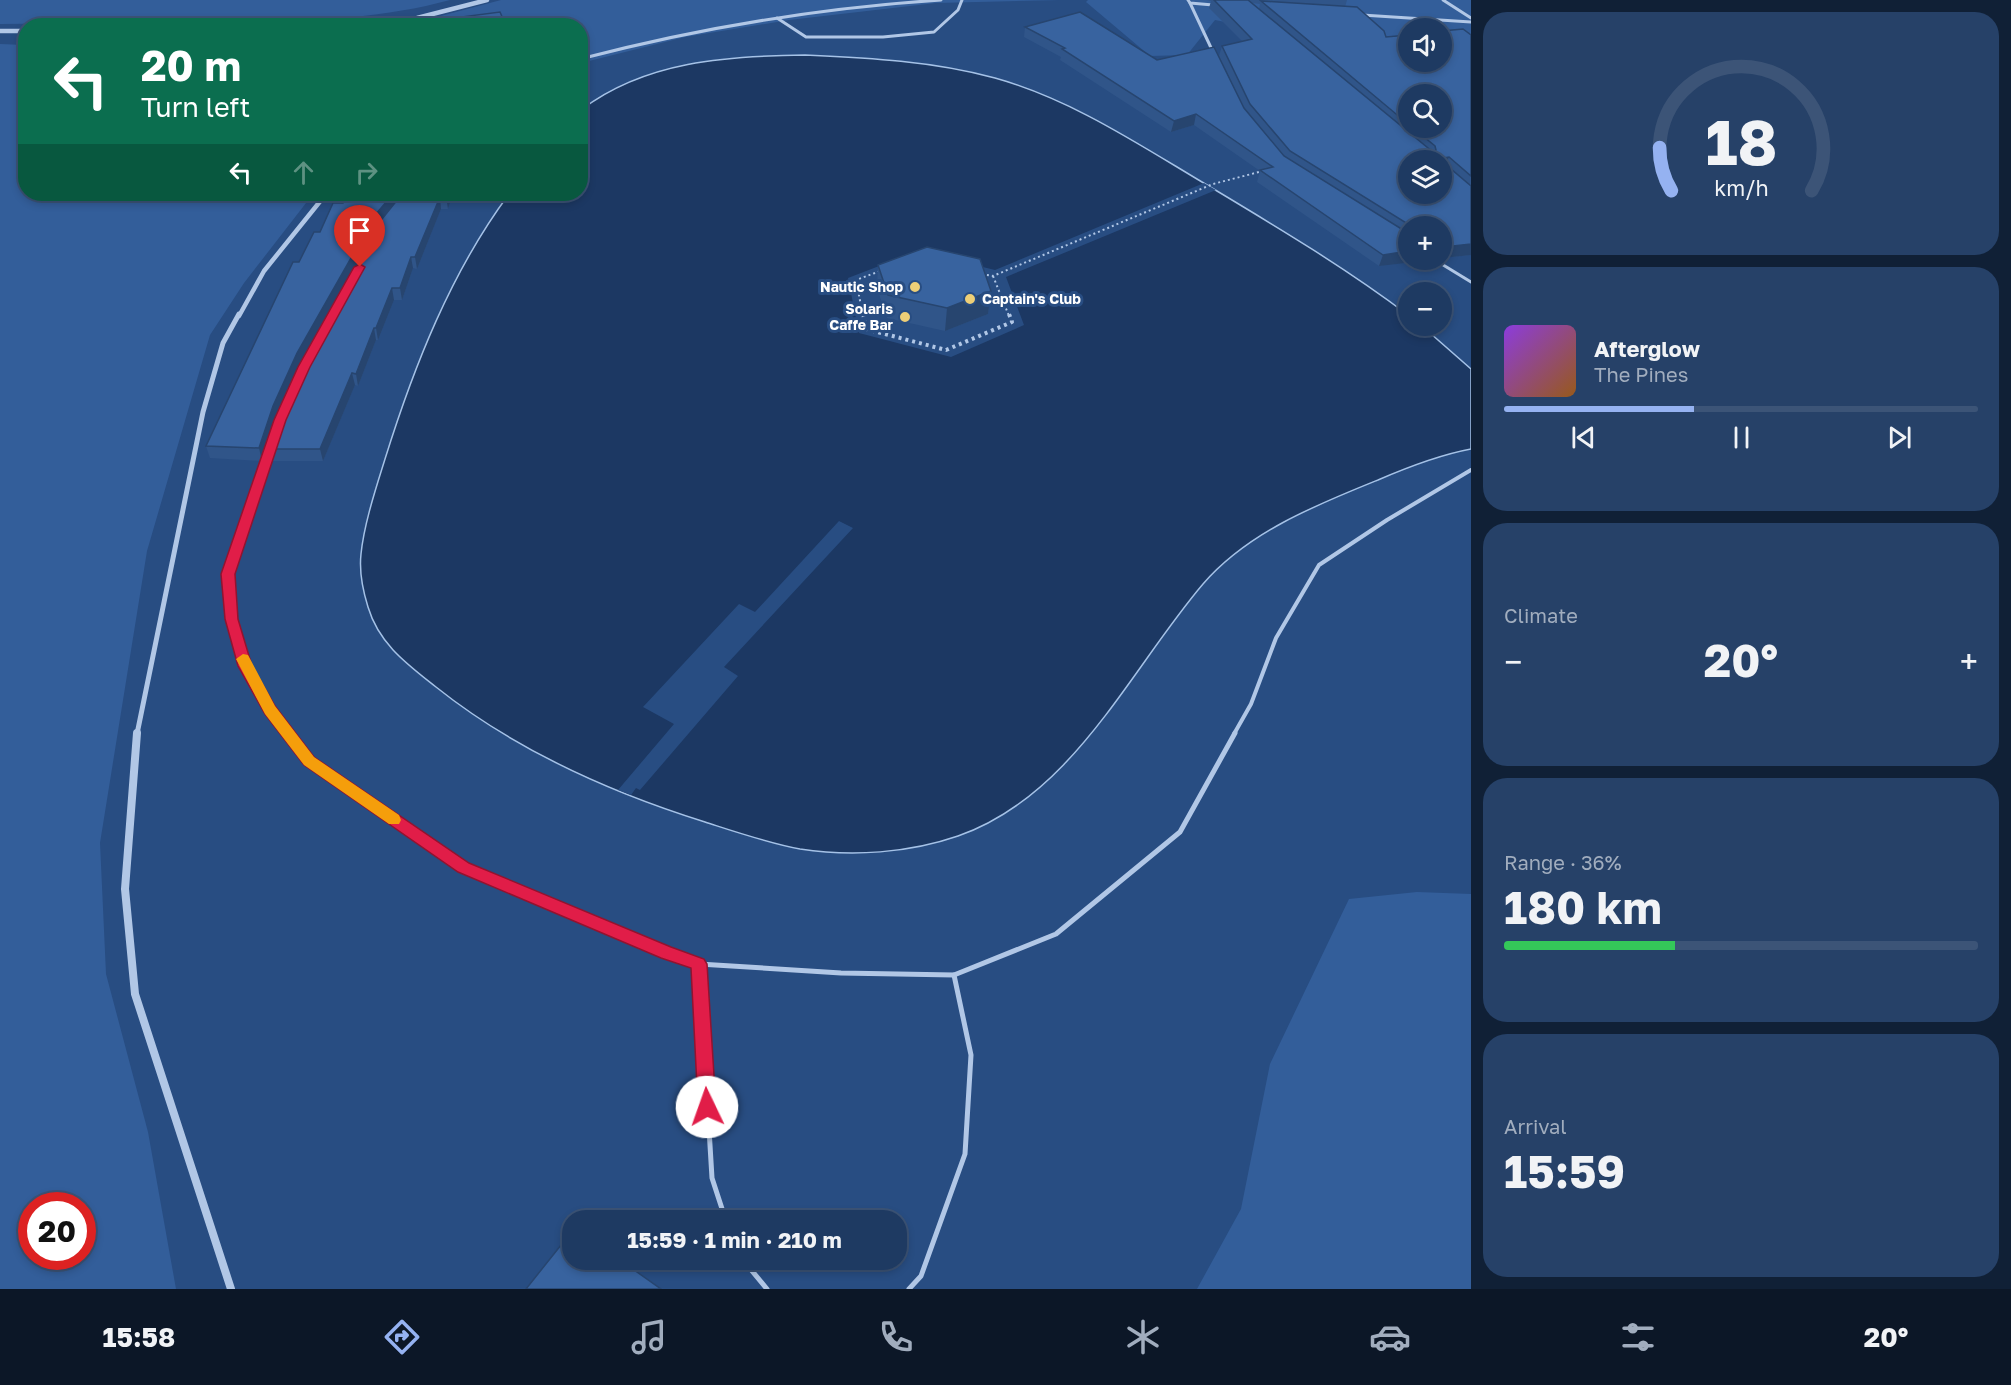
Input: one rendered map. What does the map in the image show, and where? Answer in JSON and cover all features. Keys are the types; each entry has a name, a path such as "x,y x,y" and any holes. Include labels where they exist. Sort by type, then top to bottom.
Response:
{"street":[{"path":"417,18 487,0"},
{"path":"0,31 18,31"},
{"path":"231,1289 135,993 125,890 130,811 136,739 203,412 223,343 264,271 320,201"}],"lane":[{"path":"588,57 674,37 777,18 942,0"},
{"path":"777,18 806,37 883,37 934,32 958,10 962,0"},
{"path":"1443,0 1471,20"},
{"path":"1189,2 1213,5"},
{"path":"1189,2 1215,55"},
{"path":"1353,14 1471,20"},
{"path":"1451,270 1471,282"},
{"path":"273,442 228,574 231,619 245,666 270,710 309,761 463,868 667,953 699,964 841,973 954,975 1056,934 1180,832 1251,704 1276,638 1319,565 1387,520 1471,470"},
{"path":"699,964 712,1178 722,1210"},
{"path":"909,1289 921,1276 965,1154 971,1055 954,975"},
{"path":"751,1270 767,1289"}],"path":[{"path":"972,271 993,276 1213,184 1263,171"},
{"path":"887,269 856,280 866,329 946,350 1012,322 993,276"}],"shaded area":[{"path":"0,0 450,0 389,13 342,18 18,18 18,24 0,24"},
{"path":"501,0 1060,0 936,3 789,20 685,37 588,61 588,18 437,17"},
{"path":"1088,0 1471,0 1471,211 1452,178 1452,150 1398,151 1261,29 1215,20 1187,55 1150,56 1086,2"},
{"path":"0,44 18,45 18,201 308,201 244,283 210,335 147,551 100,843 106,974 148,1132 176,1289 0,1289"},
{"path":"805,55 901,61 948,68 972,72 1023,87 1050,97 1102,123 1333,262 1383,297 1398,308 1398,336 1433,336 1471,369 1471,449 1412,466 1331,499 1284,522 1241,549 1203,584 1096,728 1067,762 1034,792 999,817 958,836 920,846 880,852 840,853 788,847 669,810 564,767 466,710 415,670 387,643 379,632 368,607 361,574 365,531 396,424 436,321 469,255 504,201 588,201 588,106 632,81 659,71 717,60"},
{"path":"1417,892 1471,894 1471,1289 1197,1289 1241,1209 1270,1064 1349,899"}],"pier":[{"path":"1204,183 1216,190 1006,277 1024,325 951,357 859,333 848,278 918,251 995,270"},
{"path":"839,521 853,528 724,667 738,676 640,790 636,788 631,795 618,790 674,724 643,707 739,604 755,612"}],"building":[{"path":"1214,0 1248,0 1398,123 1398,138 1416,138 1431,150 1398,150 1398,204 1452,204 1452,170 1471,186 1471,244 1452,246 1452,216 1398,216 1398,218 1290,151 1250,104 1222,46 1252,39"},
{"path":"1261,1 1357,7 1384,31 1386,37 1398,36 1398,72 1452,72 1452,30 1463,29 1471,35 1471,176 1452,160 1452,150 1436,150 1435,146 1425,138 1452,138 1452,84 1398,84 1398,116"},
{"path":"500,12 503,18 461,18"},
{"path":"1080,12 1157,60 1214,47 1244,108 1284,156 1398,227 1398,253 1383,255 1260,170 1273,167 1196,114 1174,121 1062,49 1065,48 1025,27"},
{"path":"344,201 387,201 376,214 297,353 273,406 259,448 206,446 293,262 299,262 314,232 320,232 333,203 343,203"},
{"path":"396,201 438,201 415,257 411,257 400,288 392,288 356,374 352,373 320,449 267,449 281,409 305,357 382,219"},
{"path":"927,247 980,259 991,291 947,308 888,295 878,265"},
{"path":"562,1244 562,1270 634,1270 661,1289 526,1289"}],"slow traffic":[{"path":"243,659 270,710 309,761 394,820"}],"place":[{"name":"Nautic Shop","path":"915,287"},
{"name":"Captain's Club","path":"970,299"},
{"name":"Solaris Caffe Bar","path":"905,317"}],"route":[{"path":"360,267 304,367 280,420 228,574 231,619 245,666 270,710 309,761 463,868 667,953 699,964 707,1107"}]}
